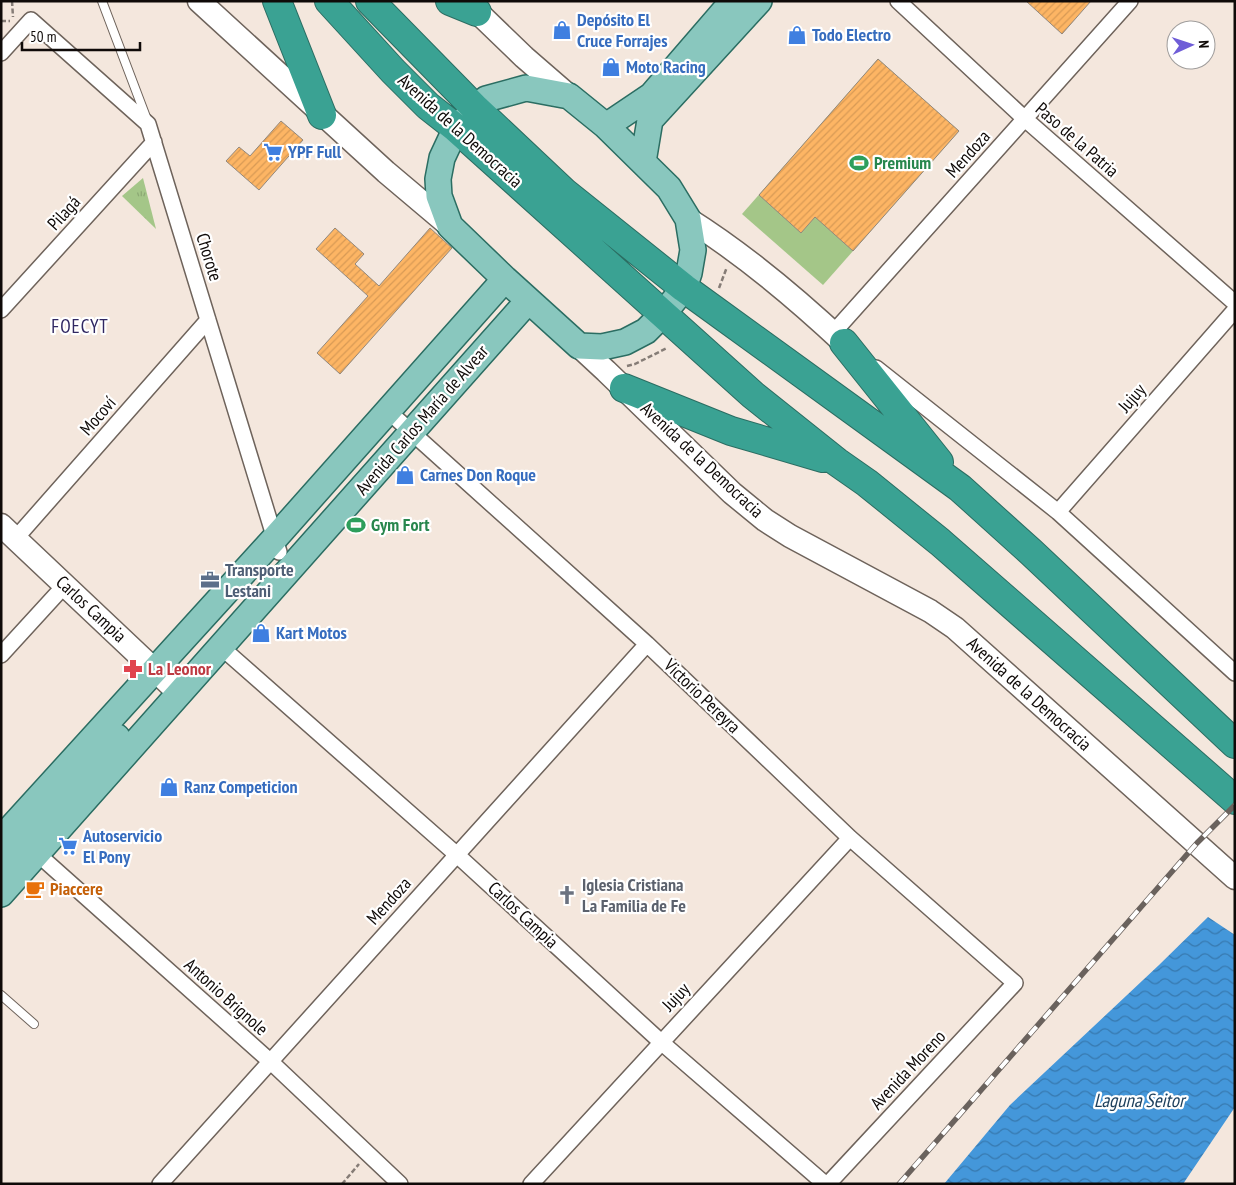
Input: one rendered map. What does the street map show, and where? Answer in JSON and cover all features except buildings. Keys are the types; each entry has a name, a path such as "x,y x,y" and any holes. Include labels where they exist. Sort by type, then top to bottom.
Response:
{"highway":[{"path":"277,1 322,115"},
{"name":"Avenida de la Democracia","path":"329,1 428,106 456,128 753,394 940,542 1235,800"},
{"name":"Avenida de la Democracia","path":"370,1 476,109 564,192 684,288 960,488 1031,552 1235,744"},
{"path":"450,1 472,7"},
{"path":"838,338 960,488"},
{"path":"624,388 731,431 837,462"}],"main road":[{"path":"606,126 652,95 733,1"},
{"path":"643,162 650,120 759,1"},
{"path":"450,226 439,196 438,179 442,158 456,128 486,99 526,88 569,96 606,126 669,188 688,219 693,250 690,273 684,288 646,331 625,342 602,347 579,346"},
{"name":"Avenida de la Democracia","path":"450,226 528,301 579,346"},
{"name":"Avenida Carlos María de Alvear","path":"1,894 21,845 167,681 221,647 399,422 486,301 505,279"},
{"name":"Avenida Carlos María de Alvear","path":"446,370 486,301"},
{"name":"Avenida Carlos María de Alvear","path":"399,422 504,327 528,301"},
{"name":"Avenida Carlos María de Alvear","path":"1,865 167,681 277,545 399,422 446,370 504,327"}],"street":[{"name":"Avenida de la Democracia","path":"199,1 322,115 450,226"},
{"name":"Paso de la Patria","path":"898,1 1025,118 1235,303"},
{"name":"Mendoza","path":"838,338 1025,118 1130,1"},
{"path":"472,7 493,25 524,57 569,96"},
{"name":"Chorote","path":"1,53 31,20 148,124 277,545"},
{"name":"Pilagá","path":"1,310 154,142"},
{"path":"688,219 721,240 751,263 838,338 1058,512 1235,673"},
{"name":"Jujuy","path":"1058,512 1235,310"},
{"name":"Mocoví","path":"9,531 208,320"},
{"name":"Avenida de la Democracia","path":"579,346 732,493 766,520 790,536 930,611 955,628 1235,878"},
{"name":"Victorio Pereyra","path":"399,422 647,644 850,838 1015,982"},
{"name":"Carlos Campia","path":"9,531 167,681"},
{"path":"1,655 65,585"},
{"name":"Mendoza","path":"160,1184 647,644"},
{"name":"Carlos Campia","path":"221,647 456,854 661,1042 826,1184"},
{"name":"Jujuy","path":"531,1184 850,838"},
{"name":"Antonio Brignole","path":"21,845 271,1062 400,1184"},
{"name":"Avenida Moreno","path":"826,1184 1015,982"}],"lane":[{"path":"102,1 148,124"},
{"path":"1,995 34,1024"}],"path":[{"path":"12,1 13,20"},
{"path":"342,1184 368,1154"}],"green space":[{"name":"Premium","path":"878,59 959,131 823,285 742,214"},
{"path":"143,178 156,229 122,196"}],"water":[{"name":"Laguna Seitor","path":"1208,917 1235,935 1235,1107 1183,1184 944,1184 1010,1105"}],"railway":[{"path":"899,1184 1197,843 1235,805"}],"place":[{"name":"Depósito El Cruce Forrajes","path":"562,30"},
{"name":"Todo Electro","path":"797,35"},
{"name":"Moto Racing","path":"611,67"},
{"name":"YPF Full","path":"273,152"},
{"name":"Premium","path":"859,163"},
{"name":"Carnes Don Roque","path":"405,475"},
{"name":"Gym Fort","path":"356,525"},
{"name":"Transporte Lestani","path":"210,580"},
{"name":"Kart Motos","path":"261,633"},
{"name":"La Leonor","path":"133,669"},
{"name":"Ranz Competicion","path":"169,787"},
{"name":"Autoservicio El Pony","path":"68,846"},
{"name":"Piaccere","path":"35,889"},
{"name":"Iglesia Cristiana La Familia de Fe","path":"567,895"}],"district":[{"name":"FOECYT","path":"80,326"}]}
